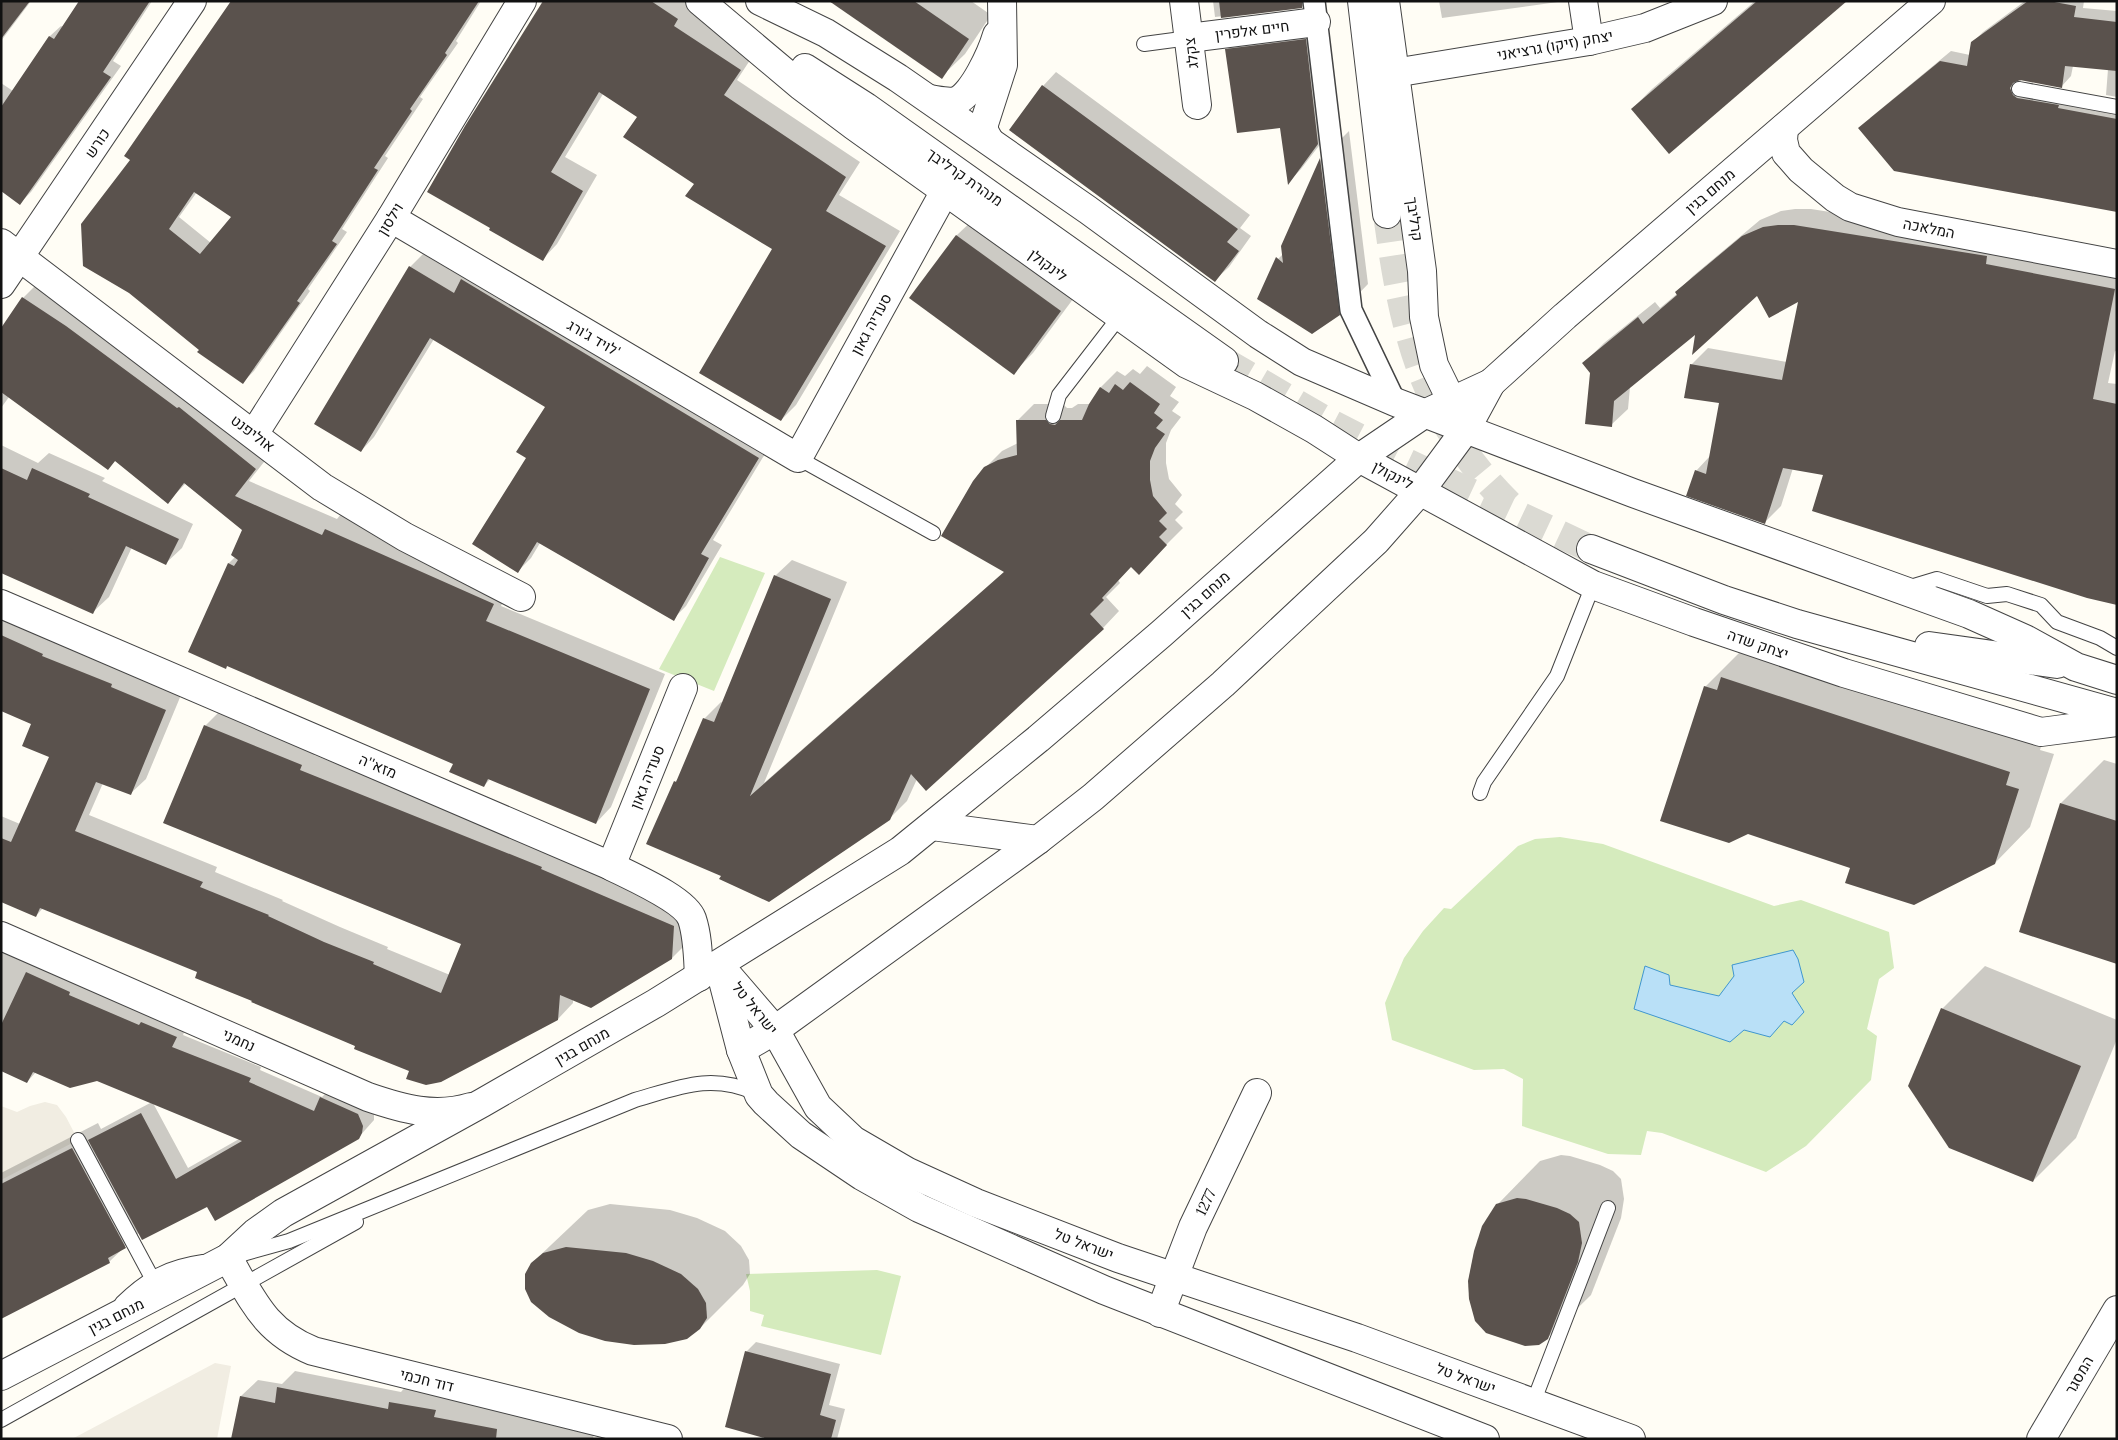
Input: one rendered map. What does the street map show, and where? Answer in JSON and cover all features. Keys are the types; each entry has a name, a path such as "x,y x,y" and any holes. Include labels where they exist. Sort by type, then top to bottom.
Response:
{"street":[{"name":"כורש","path":"1,284 11,250 192,1"},
{"name":"וילסון","path":"254,434 391,218 522,1"},
{"name":"לינקולן","path":"701,1 801,86 1187,364 1255,396 1314,429 1359,458 1421,490"},
{"name":"מנהרת קרליבך","path":"701,1 866,107 1224,360"},
{"path":"760,1 826,33 862,54 989,140 1290,356 1394,402 1466,429"},
{"name":"צקלג","path":"1184,1 1197,105"},
{"name":"קרליבך","path":"1362,1 1387,214"},
{"name":"קרליבך","path":"1385,1 1422,271 1424,317 1434,365 1450,401 1466,429"},
{"path":"1583,1 1588,41"},
{"name":"יצחק (זיקו) גרציאני","path":"1394,73 1588,41 1645,28 1713,1"},
{"name":"מנחם בגין","path":"2,1374 228,1258 255,1233 283,1213 482,1103 709,971 900,851 1017,757 1161,634 1359,458 1424,414 1491,382 1931,1"},
{"path":"929,99 953,101 969,91 991,52 1002,7"},
{"path":"989,140 984,131 984,124 1003,64 1002,7"},
{"path":"1315,12 1351,310 1394,402"},
{"name":"חיים אלפרין","path":"1189,38 1315,12"},
{"name":"המלאכה","path":"1784,128 1782,140 1786,153 1801,170 1835,198 1850,207 1898,222 2117,264"},
{"name":"סעדיה גאון","path":"798,458 945,191"},
{"name":"לויד ג'ורג'","path":"391,218 798,458"},
{"name":"אוליפנט","path":"11,250 331,492 405,537 521,597"},
{"name":"מנחם בגין","path":"742,1050 775,1030 1038,840 1093,797 1223,684 1376,541 1421,490 1466,429 1491,382"},
{"name":"יצחק שדה","path":"1466,429 1633,493 1900,591 1969,614 2076,666 2117,680"},
{"name":"יצחק שדה","path":"1421,490 1593,585 1694,622 1844,673 2041,732 2117,722"},
{"name":"יצחק שדה","path":"1591,549 1724,600 1826,632 2117,713"},
{"name":"מזא''ה","path":"1,604 611,866 674,899 691,916 696,941 709,971"},
{"name":"יצחק שדה","path":"1826,632 2076,666"},
{"name":"סעדיה גאון","path":"611,866 683,688"},
{"path":"932,826 1038,840"},
{"name":"נחמני","path":"1,936 386,1103 430,1113 455,1111 482,1103"},
{"name":"ישראל טל","path":"709,971 775,1030 818,1107 853,1140 908,1172 949,1192 1174,1278 1357,1338 1630,1439"},
{"name":"ישראל טל","path":"709,971 759,1095 766,1104 808,1139 862,1176 919,1208 1012,1251 1160,1313 1484,1439"},
{"name":"1277","path":"1160,1313 1193,1227 1257,1093"},
{"name":"דוד חכמי","path":"228,1258 263,1317 296,1344 313,1351 610,1432 668,1439"},
{"name":"המסגר","path":"2042,1439 2117,1310"}],"lane":[{"path":"1144,44 1189,38"},
{"path":"2019,89 2117,107"},
{"path":"1053,416 1059,395 1120,316"},
{"path":"798,458 934,533"},
{"path":"1900,591 1912,585 1937,579 1987,596 2007,594 2041,605 2057,622 2100,638 2117,648"},
{"path":"1480,793 1484,782 1557,676 1593,585"},
{"name":"מנחם בגין","path":"228,1258 289,1242 635,1100 671,1089 718,1082 739,1086 759,1095"},
{"path":"78,1140 152,1278"},
{"path":"1,1420 410,1192"},
{"path":"1533,1403 1608,1208"},
{"path":"98,1324 152,1278 176,1267 228,1258"}],"green space":[{"path":"720,557 765,573 714,691 659,669"},
{"path":"1560,837 1603,844 1774,906 1801,900 1889,932 1894,968 1879,979 1867,1029 1877,1036 1871,1080 1806,1146 1766,1172 1662,1133 1647,1131 1641,1155 1608,1154 1522,1126 1523,1079 1504,1069 1474,1070 1392,1040 1385,1003 1404,958 1423,931 1444,908 1451,909 1518,846 1535,839"},
{"path":"877,1270 901,1276 881,1355 761,1326 764,1315 750,1311 750,1291 746,1274"}],"shaded area":[{"path":"45,1102 57,1105 66,1117 78,1140 1,1180 1,1106 17,1112"},
{"path":"215,1363 231,1366 217,1439 72,1439"}],"water":[{"path":"1793,950 1798,959 1804,982 1792,993 1804,1012 1792,1025 1784,1021 1770,1037 1744,1030 1730,1042 1634,1009 1645,966 1669,975 1670,985 1719,996 1734,976 1732,965"}],"building":[{"path":"1,1 30,1 1,39"},
{"path":"79,1 150,1 103,72 111,77 20,205 1,191 1,107 49,36 54,39"},
{"path":"231,1 479,1 445,53 447,55 410,109 412,111 374,168 378,170 332,241 337,244 297,301 300,303 243,384 197,352 199,350 129,293 83,266 81,224 130,160 124,156","holes":["194,192 231,217 200,254 169,229"]},
{"path":"543,1 651,1 678,19 674,26 741,70 724,95 846,177 826,211 886,246 781,421 699,373 772,249 685,196 694,184 623,137 637,117 599,92 551,172 583,191 543,261 427,192 465,126"},
{"path":"829,1 914,1 969,39 942,79"},
{"path":"1219,1 1302,1 1302,8 1221,18"},
{"path":"1757,1 1847,1 1669,154 1631,109"},
{"path":"2028,1 2049,1 2076,6 2074,17 2117,22 2117,71 2065,66 2062,88 2020,80 2013,83 2010,88 2013,95 2017,98 2059,105 2058,108 2117,119 2117,212 1894,171 1858,128 1940,61 1967,66 1971,42"},
{"path":"1306,39 1318,144 1288,185 1280,128 1237,133 1225,49"},
{"path":"1042,85 1238,229 1227,242 1239,251 1215,282 1009,130"},
{"path":"1320,158 1340,315 1312,334 1257,299 1276,257 1283,263 1281,246"},
{"path":"1794,225 1987,256 1986,264 2115,289 2093,399 2117,404 2117,605 2087,598 1812,511 1823,475 1783,468 1765,524 1686,496 1695,470 1706,474 1719,403 1684,398 1690,364 1782,380 1798,302 1769,318 1757,296 1692,355 1695,335 1614,401 1612,427 1585,424 1590,373 1582,363 1638,317 1643,324 1677,295 1675,292 1742,236 1763,227"},
{"path":"956,235 1061,311 1014,375 909,298"},
{"path":"409,266 454,293 461,279 759,458 701,554 709,558 674,621 537,542 518,573 472,544 526,458 516,452 545,407 430,338 361,452 314,424"},
{"path":"22,297 66,326 177,408 179,407 256,469 235,496 322,535 325,529 494,604 486,621 650,689 596,824 488,779 484,787 449,772 453,764 227,666 226,669 188,652 228,563 234,566 238,560 231,555 242,530 184,483 168,504 115,461 108,470 1,392 1,328"},
{"path":"1130,382 1160,404 1154,413 1163,420 1156,428 1165,434 1155,448 1150,461 1150,480 1153,496 1167,513 1159,521 1167,529 1159,537 1167,545 1139,575 1131,567 1090,614 1104,629 926,791 911,774 890,820 769,902 719,879 721,876 646,844 674,781 676,782 703,718 714,722 774,575 831,599 750,796 1004,572 941,536 973,481 984,467 998,460 1017,455 1016,420 1046,420 1050,424 1055,425 1060,420 1082,420 1089,404 1100,387 1109,393 1115,384 1123,390"},
{"path":"1,468 27,480 32,468 90,494 88,497 179,539 166,565 126,546 93,614 1,573"},
{"path":"1,635 43,654 42,656 112,684 111,687 166,710 131,795 96,782 75,831 203,882 200,887 269,915 324,942 374,962 373,964 441,993 461,944 163,823 204,725 302,765 300,770 542,867 541,869 674,926 672,959 591,1008 560,995 558,1020 441,1082 426,1085 406,1079 409,1071 354,1049 355,1046 195,978 197,972 40,908 36,917 1,902 1,838 11,842 49,757 22,746 31,724 1,711"},
{"path":"1721,677 2010,772 2006,785 2019,789 1995,864 1914,905 1845,883 1850,868 1748,834 1729,843 1660,821 1704,686 1717,690"},
{"path":"2060,803 2117,821 2117,964 2019,932"},
{"path":"26,972 70,992 69,995 139,1025 141,1022 177,1037 172,1047 251,1078 249,1082 314,1111 320,1097 358,1114 363,1126 362,1133 359,1139 215,1221 207,1207 142,1240 88,1140 141,1113 176,1179 242,1141 97,1081 70,1088 33,1072 27,1083 1,1071 1,1025"},
{"path":"1941,1008 2081,1066 2033,1182 1949,1148 1908,1086"},
{"path":"72,1148 126,1248 108,1258 110,1263 1,1319 1,1184"},
{"path":"1517,1198 1557,1208 1570,1214 1579,1222 1582,1243 1578,1262 1548,1339 1539,1345 1525,1346 1486,1333 1475,1321 1469,1299 1468,1281 1474,1251 1482,1226 1496,1204"},
{"path":"566,1247 626,1253 653,1261 681,1274 698,1289 706,1303 707,1318 700,1329 687,1339 665,1344 634,1345 605,1341 579,1333 549,1317 531,1302 525,1289 525,1274 531,1263 543,1253"},
{"path":"745,1351 831,1374 820,1415 836,1420 831,1439 768,1439 725,1427"},
{"path":"277,1387 388,1409 389,1402 436,1410 434,1417 497,1429 496,1439 231,1439 240,1396 275,1403"}],"tunnel":[{"path":"1387,214 1401,297 1421,371 1436,406 1455,439 1479,472 1509,504"},
{"path":"1224,361 1327,421 1404,461 1591,549"}]}
